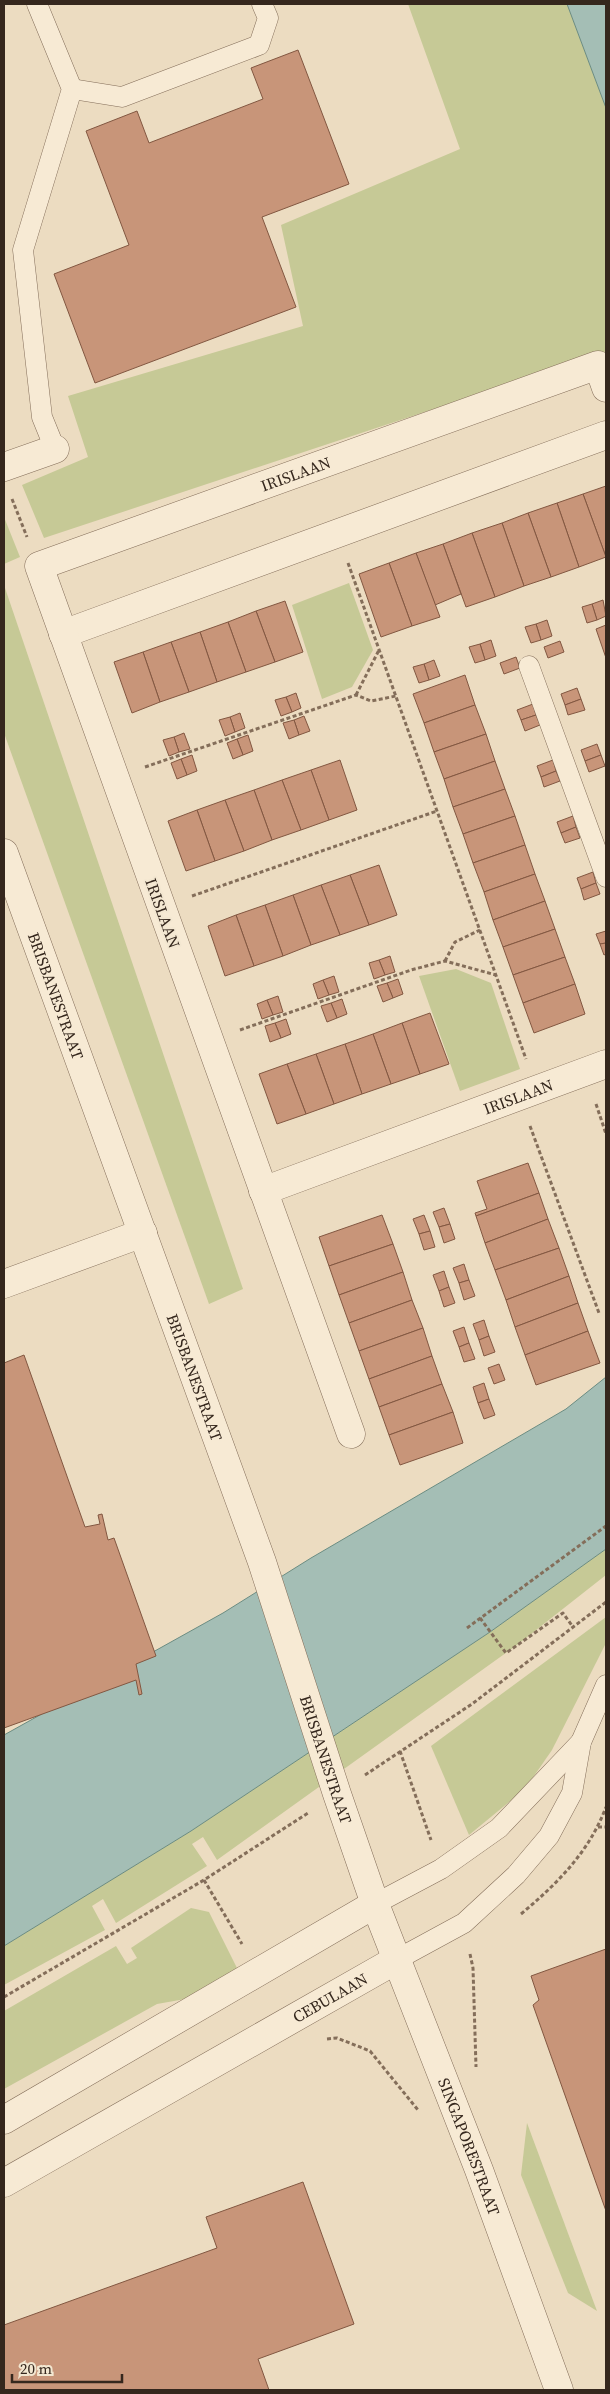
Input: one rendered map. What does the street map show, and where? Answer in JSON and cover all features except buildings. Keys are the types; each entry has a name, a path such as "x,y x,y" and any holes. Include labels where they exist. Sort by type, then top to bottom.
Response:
{"street":[{"name":"IRISLAAN","path":"351,1434 38,566 598,365 606,388"},
{"path":"63,634 606,435"},
{"path":"6,479 55,449"},
{"name":"BRISBANESTRAAT","path":"4,853 262,1562 375,1904"},
{"name":"IRISLAAN","path":"263,1191 606,1064"},
{"path":"4,1284 143,1233"},
{"name":"SINGAPORESTRAAT","path":"375,1904 479,2170 559,2390"},
{"name":"CEBULAAN","path":"4,2120 375,1904"},
{"name":"CEBULAAN","path":"4,2183 396,1960"}],"lane":[{"path":"37,4 72,89 23,250 42,417 55,449"},
{"path":"72,89 122,97 259,45 268,18 262,4"},
{"path":"529,666 606,877"},
{"name":"CEBULAAN","path":"396,1960 464,1923 516,1875 549,1836 572,1793 581,1742 606,1685"},
{"name":"CEBULAAN","path":"375,1904 441,1869 492,1834 581,1742"}],"path":[{"path":"6,479 38,566"},
{"path":"337,534 496,975 528,1093 599,1313"},
{"path":"356,695 380,650"},
{"path":"114,777 356,695 371,701 396,696"},
{"path":"161,906 437,810"},
{"path":"445,961 455,942 480,930"},
{"path":"209,1041 411,970 445,961 496,975"},
{"path":"467,1628 606,1526"},
{"path":"480,1618 506,1653 563,1613 573,1627"},
{"path":"606,1807 598,1827 606,1827"}],"green space":[{"path":"408,4 567,4 606,108 606,352 44,538 22,485 88,457 68,396 303,326 281,225 460,149"},
{"path":"4,517 20,557 4,564"},
{"path":"349,583 373,650 352,687 322,699 292,605"},
{"path":"4,585 243,1289 209,1304 4,733"},
{"path":"456,969 491,983 520,1069 460,1091 419,976"},
{"path":"606,1549 606,1575 517,1645 217,1860 203,1837 192,1844 207,1866 116,1923 103,1899 92,1906 105,1930 4,1985 4,1946 191,1831 490,1632"},
{"path":"606,1617 606,1643 552,1750 525,1789 469,1835 431,1746"},
{"path":"191,1908 209,1912 240,1974 191,1998 157,2004 4,2089 4,2011 116,1946 127,1964 137,1958 131,1948"},
{"path":"527,2123 597,2311 568,2293 521,2175"}],"water":[{"path":"567,4 606,4 606,108"},
{"path":"606,1377 606,1549 490,1632 191,1831 4,1946 4,1735 223,1613 311,1558 566,1409"}]}
